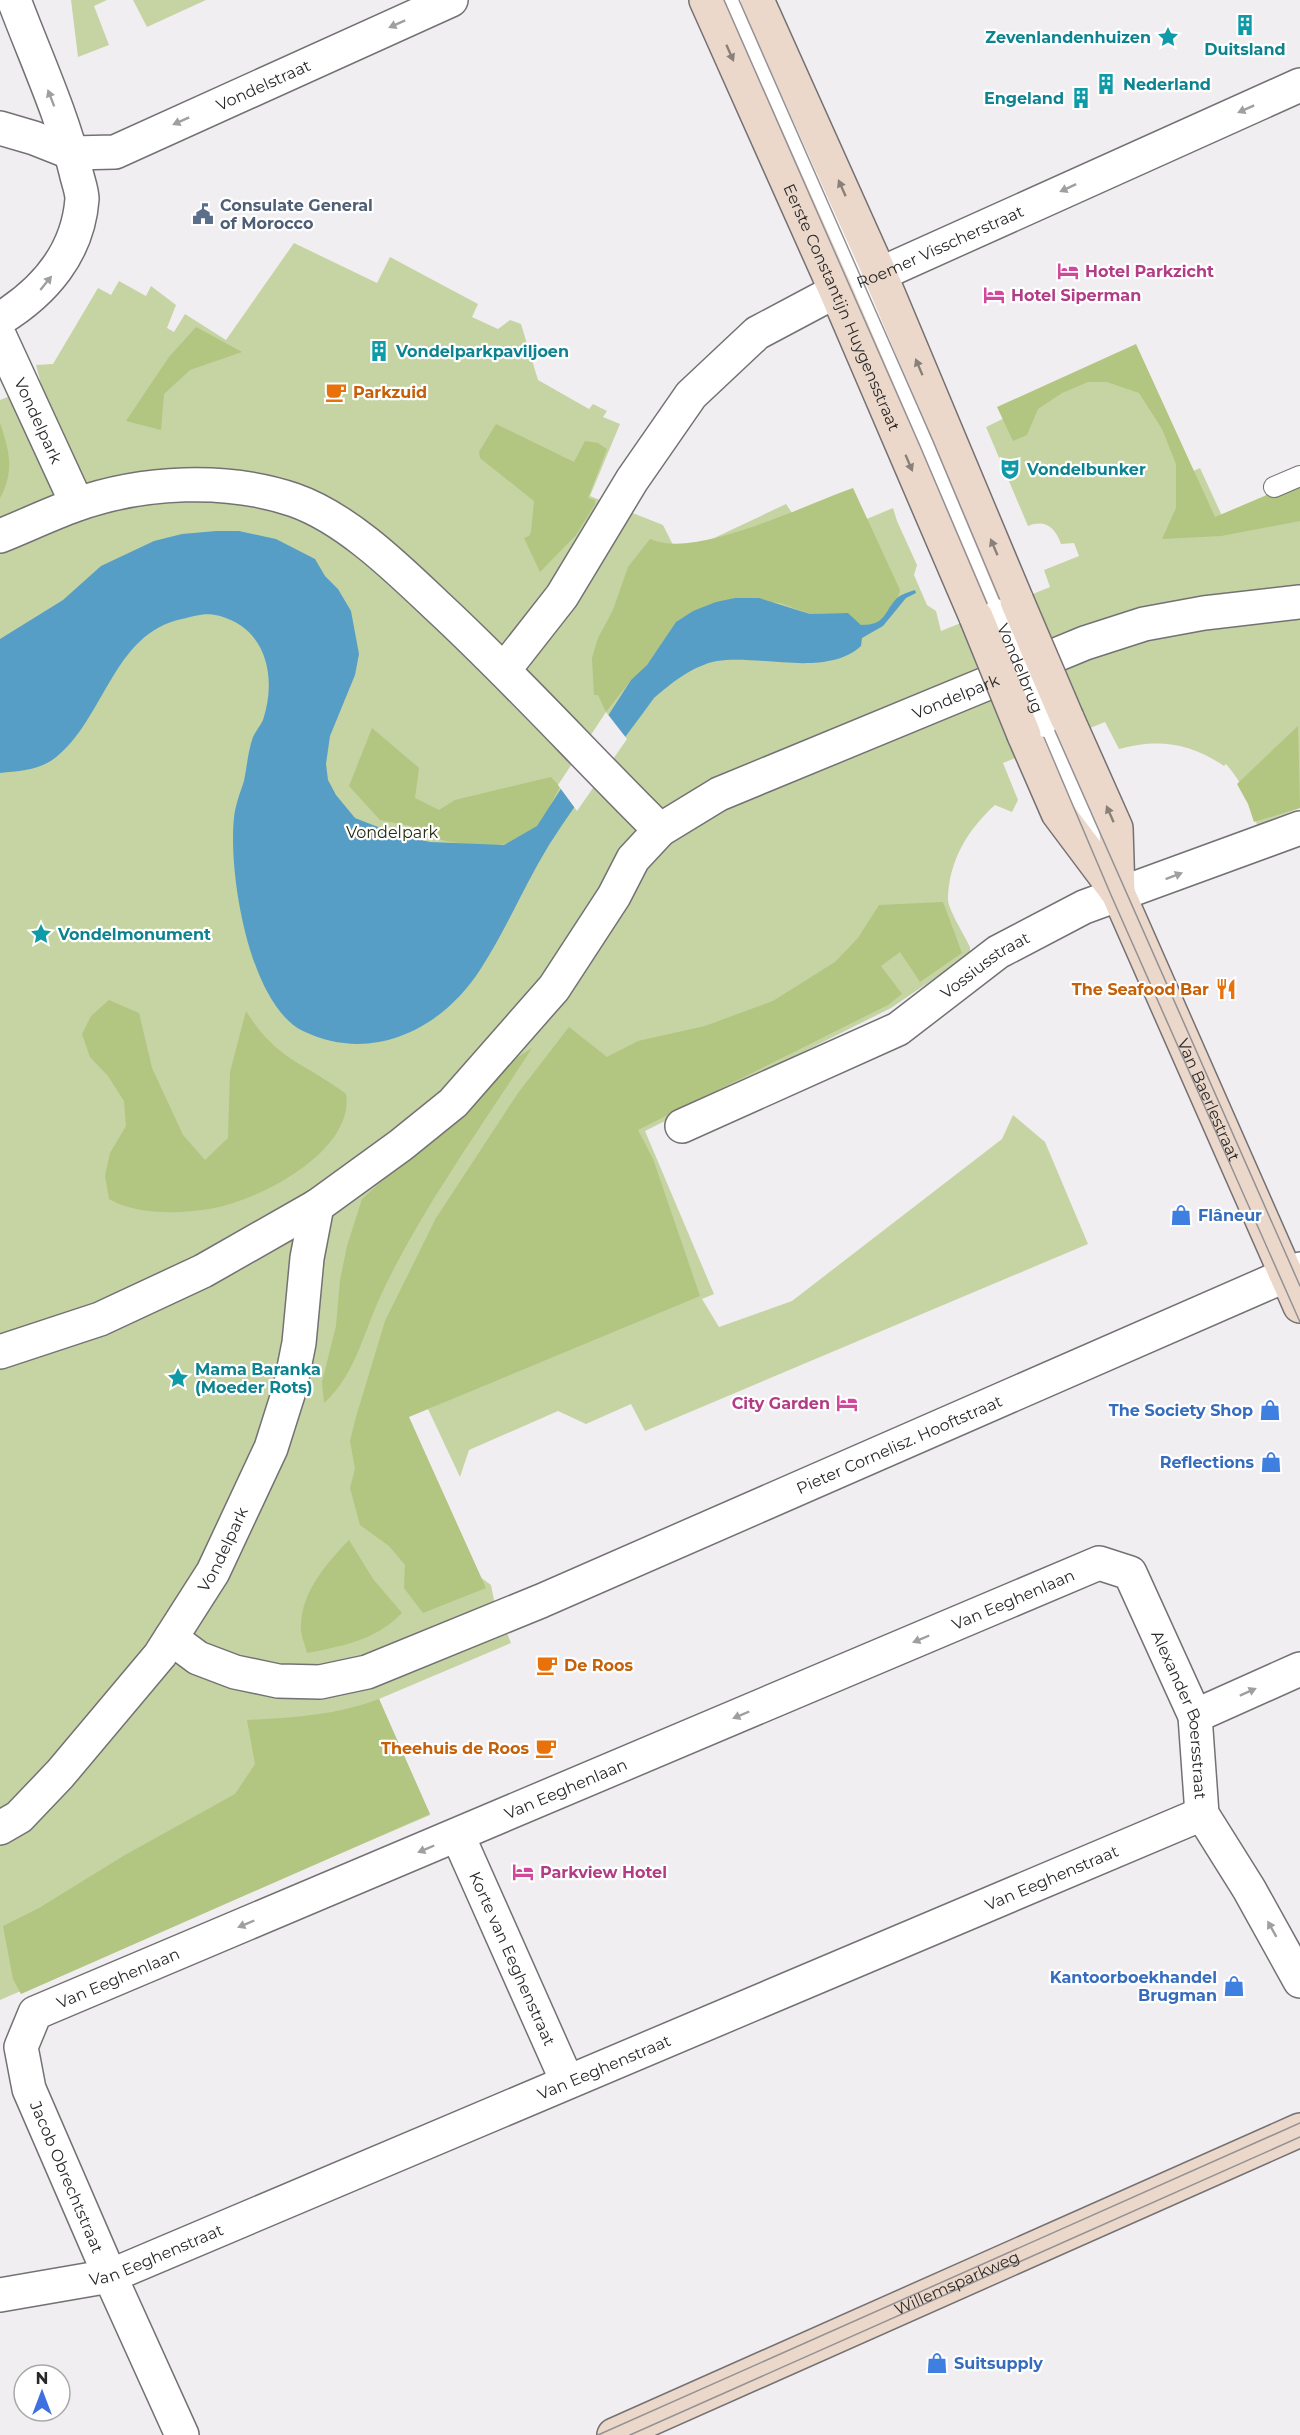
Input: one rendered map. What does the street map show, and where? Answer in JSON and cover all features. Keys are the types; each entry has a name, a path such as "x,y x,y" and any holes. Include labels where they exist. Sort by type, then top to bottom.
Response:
{"street":[{"path":"0,319 41,290 72,244 82,197 72,153 14,0"},
{"name":"Vondelstraat","path":"0,128 72,153 115,152 451,0"},
{"name":"Eerste Constantijn Huygensstraat","path":"706,0 858,283 996,609"},
{"name":"Eerste Constantijn Huygensstraat","path":"757,0 858,283 996,609"},
{"name":"Roemer Visscherstraat","path":"504,670 562,596 632,480 691,395 757,333 858,283 1300,85"},
{"name":"Vondelpark","path":"0,337 77,504"},
{"path":"0,536 77,504 132,491 175,486 233,487 296,501 320,513 375,550 504,670 660,830"},
{"name":"Vondelpark","path":"0,1352 100,1319 203,1271 317,1206 400,1145 453,1103 554,987 614,897 633,859 660,830 719,794 1085,643 1164,620 1300,602"},
{"name":"Vondelbrug","path":"996,609 1046,727"},
{"name":"Vondelbrug","path":"996,609 1046,727"},
{"name":"Van Baerlestraat","path":"1046,727 1058,813 1118,892 1294,1272 1300,1306"},
{"name":"Van Baerlestraat","path":"1046,727 1116,828 1118,892"},
{"name":"Vossiusstraat","path":"682,1126 898,1029 998,952 1084,907 1118,892 1154,883 1300,828"},
{"name":"Vondelpark","path":"0,1828 19,1817 60,1774 160,1656 213,1572 271,1448 290,1388 299,1342 307,1258 317,1206"},
{"name":"Pieter Cornelisz. Hooftstraat","path":"171,1638 198,1658 235,1672 278,1681 320,1682 367,1672 498,1620 1294,1272"},
{"name":"Van Eeghenlaan","path":"21,2047 35,2013 1099,1563 1130,1574"},
{"name":"Alexander Boersstraat","path":"1130,1574 1195,1716 1202,1815 1249,1889 1300,1981"},
{"path":"1195,1716 1300,1669"},
{"name":"Van Eeghenstraat","path":"0,2295 110,2276 567,2081 1202,1815"},
{"name":"Korte van Eeghenstraat","path":"458,1836 567,2081"},
{"name":"Jacob Obrechtstraat","path":"21,2047 29,2089 182,2435"},
{"name":"Willemsparkweg","path":"614,2435 1300,2130"}],"lane":[{"name":"Eerste Constantijn Huygensstraat","path":"731,0 858,283"},
{"path":"1274,487 1300,476"}],"green space":[{"path":"71,0 107,0 94,6 109,45 78,57"},
{"path":"133,0 206,0 147,27"},
{"name":"Vondelpark","path":"294,243 377,283 390,257 478,304 472,317 498,329 510,320 521,324 538,380 589,409 593,404 607,411 603,417 620,424 590,496 663,525 678,555 786,504 812,542 893,508 917,565 914,575 927,605 936,611 941,631 1050,587 1044,570 1079,556 1074,543 1061,544 1056,533 1049,526 1034,524 1028,526 986,427 1120,362 1191,472 1200,468 1223,518 1300,484 1300,808 1257,825 1246,793 1226,764 1224,766 1199,752 1160,743 1119,749 1105,722 1003,763 1018,800 1012,812 995,805 976,825 961,847 949,886 949,905 970,947 970,954 891,1008 645,1131 714,1294 702,1299 719,1327 792,1301 1002,1139 1013,1115 1045,1142 1088,1244 645,1431 631,1404 586,1424 558,1411 469,1450 460,1477 428,1409 463,1394 406,1416 476,1574 491,1585 494,1600 511,1643 379,1699 430,1815 0,2000 0,400 41,384 36,365 53,364 98,288 111,295 119,281 146,296 151,286 176,305 167,328 174,332 185,314 226,340"},
{"path":"196,327 242,352 190,370 164,394 161,430 126,421 169,357"},
{"path":"1136,344 1215,517 1300,481 1300,521 1221,536 1162,539 1176,508 1176,464 1162,429 1139,393 1107,382 1088,382 1062,393 1038,409 1027,435 1013,441 997,407"},
{"path":"0,423 6,442 9,470 8,479 0,498"},
{"path":"496,424 574,462 585,441 598,443 607,449 588,498 595,500 595,504 576,535 540,572 524,538 531,532 534,501 480,458 479,452"},
{"path":"853,488 900,590 895,603 880,621 861,625 848,613 810,614 780,603 735,598 693,611 676,622 647,665 631,680 606,712 598,695 594,695 592,658 598,638 613,610 628,567 650,539 670,543 695,542 722,536 780,517"},
{"path":"1298,726 1300,808 1254,822 1248,804 1237,784"},
{"path":"372,728 419,768 415,798 439,810 455,800 551,777 560,787 539,824 529,834 518,840 504,844 476,845 436,839 430,830 380,820 349,786"},
{"path":"943,902 962,953 920,982 900,952 881,966 902,994 888,1005 638,1130 653,1159 700,1296 409,1417 486,1588 423,1613 404,1588 405,1565 389,1546 360,1525 350,1488 355,1469 350,1441 385,1321 436,1218 518,1093 569,1027 607,1057 638,1041 705,1026 773,1001 835,962 858,938 879,905"},
{"path":"109,1000 139,1013 152,1068 183,1135 205,1160 228,1138 230,1072 246,1011 257,1028 280,1051 346,1094 345,1115 335,1135 319,1154 298,1171 252,1196 229,1204 197,1211 158,1212 132,1208 109,1199 105,1176 110,1153 126,1126 124,1101 108,1076 90,1057 82,1034 91,1016"},
{"path":"532,1048 452,1169 414,1232 381,1295 344,1380 324,1403 322,1382 336,1326 340,1280 347,1246 362,1199 518,1057"},
{"path":"349,1540 373,1579 402,1613 370,1636 307,1653 301,1628 306,1601 324,1568"},
{"path":"379,1699 430,1814 21,1994 13,1979 3,1926 39,1908 125,1855 235,1794 255,1764 247,1720 331,1712"}],"water":[{"path":"239,531 276,539 315,559 325,576 338,589 351,611 359,654 355,675 330,736 326,764 328,780 336,795 355,818 401,836 430,842 504,845 537,826 631,680 647,665 676,622 693,611 735,598 759,598 810,614 848,613 861,625 875,623 883,617 897,598 915,590 916,593 906,598 883,626 862,638 861,646 846,656 811,663 717,661 683,675 668,686 654,698 561,826 489,955 464,991 425,1024 402,1035 379,1042 354,1044 329,1040 303,1031 284,1017 269,994 256,966 246,935 235,870 234,818 251,742 263,720 269,688 268,672 258,644 249,632 236,622 210,614 182,619 159,627 140,641 125,659 86,722 55,758 22,771 0,773 0,639 63,600 101,566 154,541 182,534"}],"pier":[{"path":"606,712 627,739 577,811 558,785"}],"tram line":[{"path":"724,0 920,446 1111,895 1300,1322"},
{"path":"739,0 933,441 1052,724 1300,1286"},
{"path":"598,2435 1300,2123"},
{"path":"630,2435 1300,2137"}],"place":[{"name":"Duitsland","path":"1245,25"},
{"name":"Zevenlandenhuizen","path":"1168,37"},
{"name":"Nederland","path":"1106,84"},
{"name":"Engeland","path":"1081,98"},
{"name":"Consulate General of Morocco","path":"203,214"},
{"name":"Hotel Parkzicht","path":"1068,271"},
{"name":"Hotel Siperman","path":"994,295"},
{"name":"Vondelparkpaviljoen","path":"379,351"},
{"name":"Parkzuid","path":"336,392"},
{"name":"Vondelbunker","path":"1010,469"},
{"name":"Vondelmonument","path":"41,934"},
{"name":"The Seafood Bar","path":"1226,989"},
{"name":"Flâneur","path":"1181,1215"},
{"name":"Mama Baranka (Moeder Rots)","path":"178,1378"},
{"name":"City Garden","path":"847,1403"},
{"name":"The Society Shop","path":"1270,1410"},
{"name":"Reflections","path":"1271,1462"},
{"name":"De Roos","path":"547,1665"},
{"name":"Theehuis de Roos","path":"546,1748"},
{"name":"Parkview Hotel","path":"523,1872"},
{"name":"Kantoorboekhandel Brugman","path":"1234,1986"},
{"name":"Suitsupply","path":"937,2363"}]}
